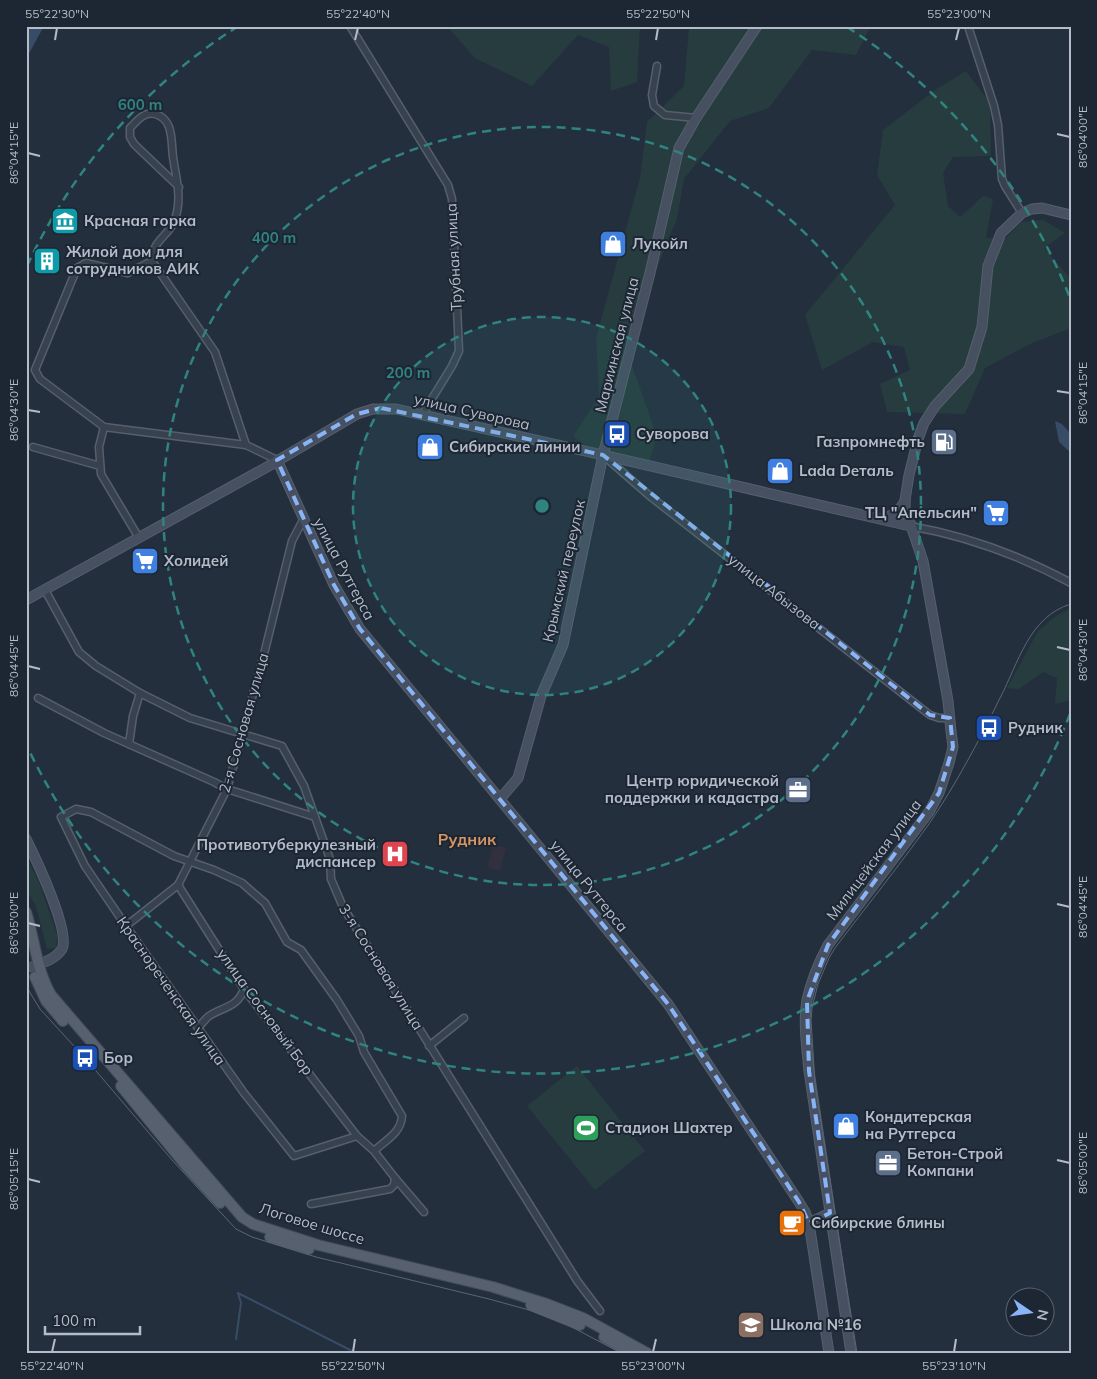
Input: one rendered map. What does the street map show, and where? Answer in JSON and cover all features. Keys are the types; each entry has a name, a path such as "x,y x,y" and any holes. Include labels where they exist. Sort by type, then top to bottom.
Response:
{"main road":[{"name":"Мариинская улица","path":"603,455 650,273 679,148 696,118 757,26"},
{"path":"880,519 896,514 905,500 918,438 924,423 935,406 969,369 982,327 988,266 1001,233 1022,213 1032,209 1042,208 1071,215"},
{"name":"улица Суворова","path":"26,600 365,411 388,408 603,455 910,526"},
{"name":"Крымский переулок","path":"500,799 518,778 541,696 563,645 603,455"},
{"name":"улица Рутгерса","path":"277,460 334,585 360,629 668,1004 799,1202 809,1223 829,1353"},
{"name":"Милицейская улица","path":"830,1213 809,1071 806,1036 807,1001 820,960 828,945 929,812 939,794 952,747 950,718 923,561 918,543 906,515 905,500"},
{"path":"26,839 46,884 64,936 59,953 50,960 35,966"},
{"name":"Логовое шоссе","path":"26,912 35,966 47,988 63,1010 242,1217 253,1224 318,1245 493,1287 547,1304 583,1318 647,1353"},
{"name":"Логовое шоссе","path":"26,934 41,992 46,1000 123,1088 188,1168 239,1223 251,1230 317,1251 528,1304 583,1326 632,1353"},
{"path":"809,1223 830,1213 851,1353"}],"street":[{"name":"Трубная улица","path":"350,26 448,185 452,199 459,351 422,415"},
{"path":"968,26 994,106 998,125 1002,179 1022,213"},
{"path":"657,66 652,95 654,106 665,115 696,118"},
{"path":"179,187 134,144 130,137 130,128 146,114 154,113 164,118 170,128 179,187 178,205 173,223 152,252 152,261 215,352 246,446"},
{"path":"152,261 128,273 86,263 77,268 34,370 40,379 104,427 246,446 277,460"},
{"path":"104,427 99,447 101,474 139,538"},
{"path":"33,447 100,466"},
{"name":"улица Абызова","path":"603,455 651,497 930,715 939,718 950,718"},
{"name":"2-я Сосновая улица","path":"126,926 178,885 227,790 243,735 288,555 292,541 303,520"},
{"name":"улица Суворова","path":"910,526 970,540 1010,554 1071,583"},
{"path":"45,590 79,652 96,666 140,694 190,718 243,735"},
{"path":"129,744 133,716 140,694"},
{"path":"38,698 104,733 214,782 227,790 315,817"},
{"name":"3-я Сосновая улица","path":"243,735 282,746 304,786 330,859 331,879 343,907 568,1265 600,1311"},
{"name":"Краснореченская улица","path":"190,862 90,812 76,809 61,817 85,866 126,926 244,1093 294,1156 357,1136"},
{"path":"190,862 242,883 265,903 287,942 301,950 337,1000 359,1036 364,1052 402,1116 401,1125 398,1130 374,1150"},
{"name":"улица Сосновый Бор","path":"178,885 244,989 357,1136 374,1150 424,1212"},
{"path":"198,1028 209,1016 227,1008 242,997 244,989"},
{"path":"429,1046 464,1018"},
{"path":"311,1204 390,1189 394,1185 395,1178"}],"highlighted area":[{"path":"381,408 603,455 930,715 950,718 953,747 939,793 828,945 807,1001 809,1071 830,1213 809,1223 799,1202 668,1004 360,629 334,585 277,460 357,414"}],"shaded area":[{"path":"493,844 506,848 500,871 487,868"}],"green space":[{"path":"447,26 640,26 637,82 611,91 609,47 578,35 532,86 475,58"},
{"path":"692,26 871,26 856,55 812,50 769,108 730,121 684,179 677,219 625,346 657,436 649,463 584,445 573,436 599,397 596,338 640,178 647,122 684,86 689,29"},
{"path":"966,71 990,103 991,156 953,157 943,173 948,206 960,217 983,196 993,199 986,238 1005,239 1021,222 1043,220 1065,233 1044,248 1071,279 1071,323 1069,329 1032,343 985,368 965,414 887,412 880,384 910,370 904,347 873,342 822,370 805,315 895,205 877,175 883,130 935,90"},
{"path":"1071,608 1071,700 1055,704 1057,678 1043,672 1019,689 1007,688 1038,631 1056,616"},
{"path":"26,857 38,880 58,937 56,948 47,949 36,906 26,890"},
{"name":"Стадион Шахтер","path":"577,1066 645,1151 595,1190 527,1106"}],"water":[{"path":"26,26 44,26 26,59"},
{"path":"1055,421 1071,432 1071,453 1059,442"}],"waterway":[{"path":"238,1293 356,1353"},
{"path":"236,1339 241,1303 238,1293"}],"tram line":[{"path":"857,1353 815,1084 811,1020 818,984 835,948 918,840 949,793 1000,698 1026,643 1045,619 1057,610 1071,604"},
{"path":"26,981 29,991 40,1009 85,1058 172,1160 236,1229 252,1237 316,1257 529,1310 570,1326 621,1353"}],"place":[{"name":"Красная горка","path":"65,221"},
{"name":"Лукойл","path":"613,244"},
{"name":"Жилой дом для сотрудников АИК","path":"47,261"},
{"name":"Суворова","path":"617,434"},
{"name":"Газпромнефть","path":"944,442"},
{"name":"Сибирские линии","path":"430,447"},
{"name":"Lada Dеталь","path":"780,471"},
{"name":"ТЦ \"Апельсин\"","path":"996,513"},
{"name":"Холидей","path":"145,561"},
{"name":"Рудник","path":"989,728"},
{"name":"Центр юридической поддержки и кадастра","path":"798,790"},
{"name":"Противотуберкулезный диспансер","path":"395,854"},
{"name":"Бор","path":"85,1058"},
{"name":"Кондитерская на Рутгерса","path":"846,1126"},
{"name":"Стадион Шахтер","path":"586,1128"},
{"name":"Бетон-Строй Компани","path":"888,1163"},
{"name":"Сибирские блины","path":"792,1223"},
{"name":"Школа №16","path":"751,1325"}],"district":[{"name":"Рудник","path":"467,839"}]}
